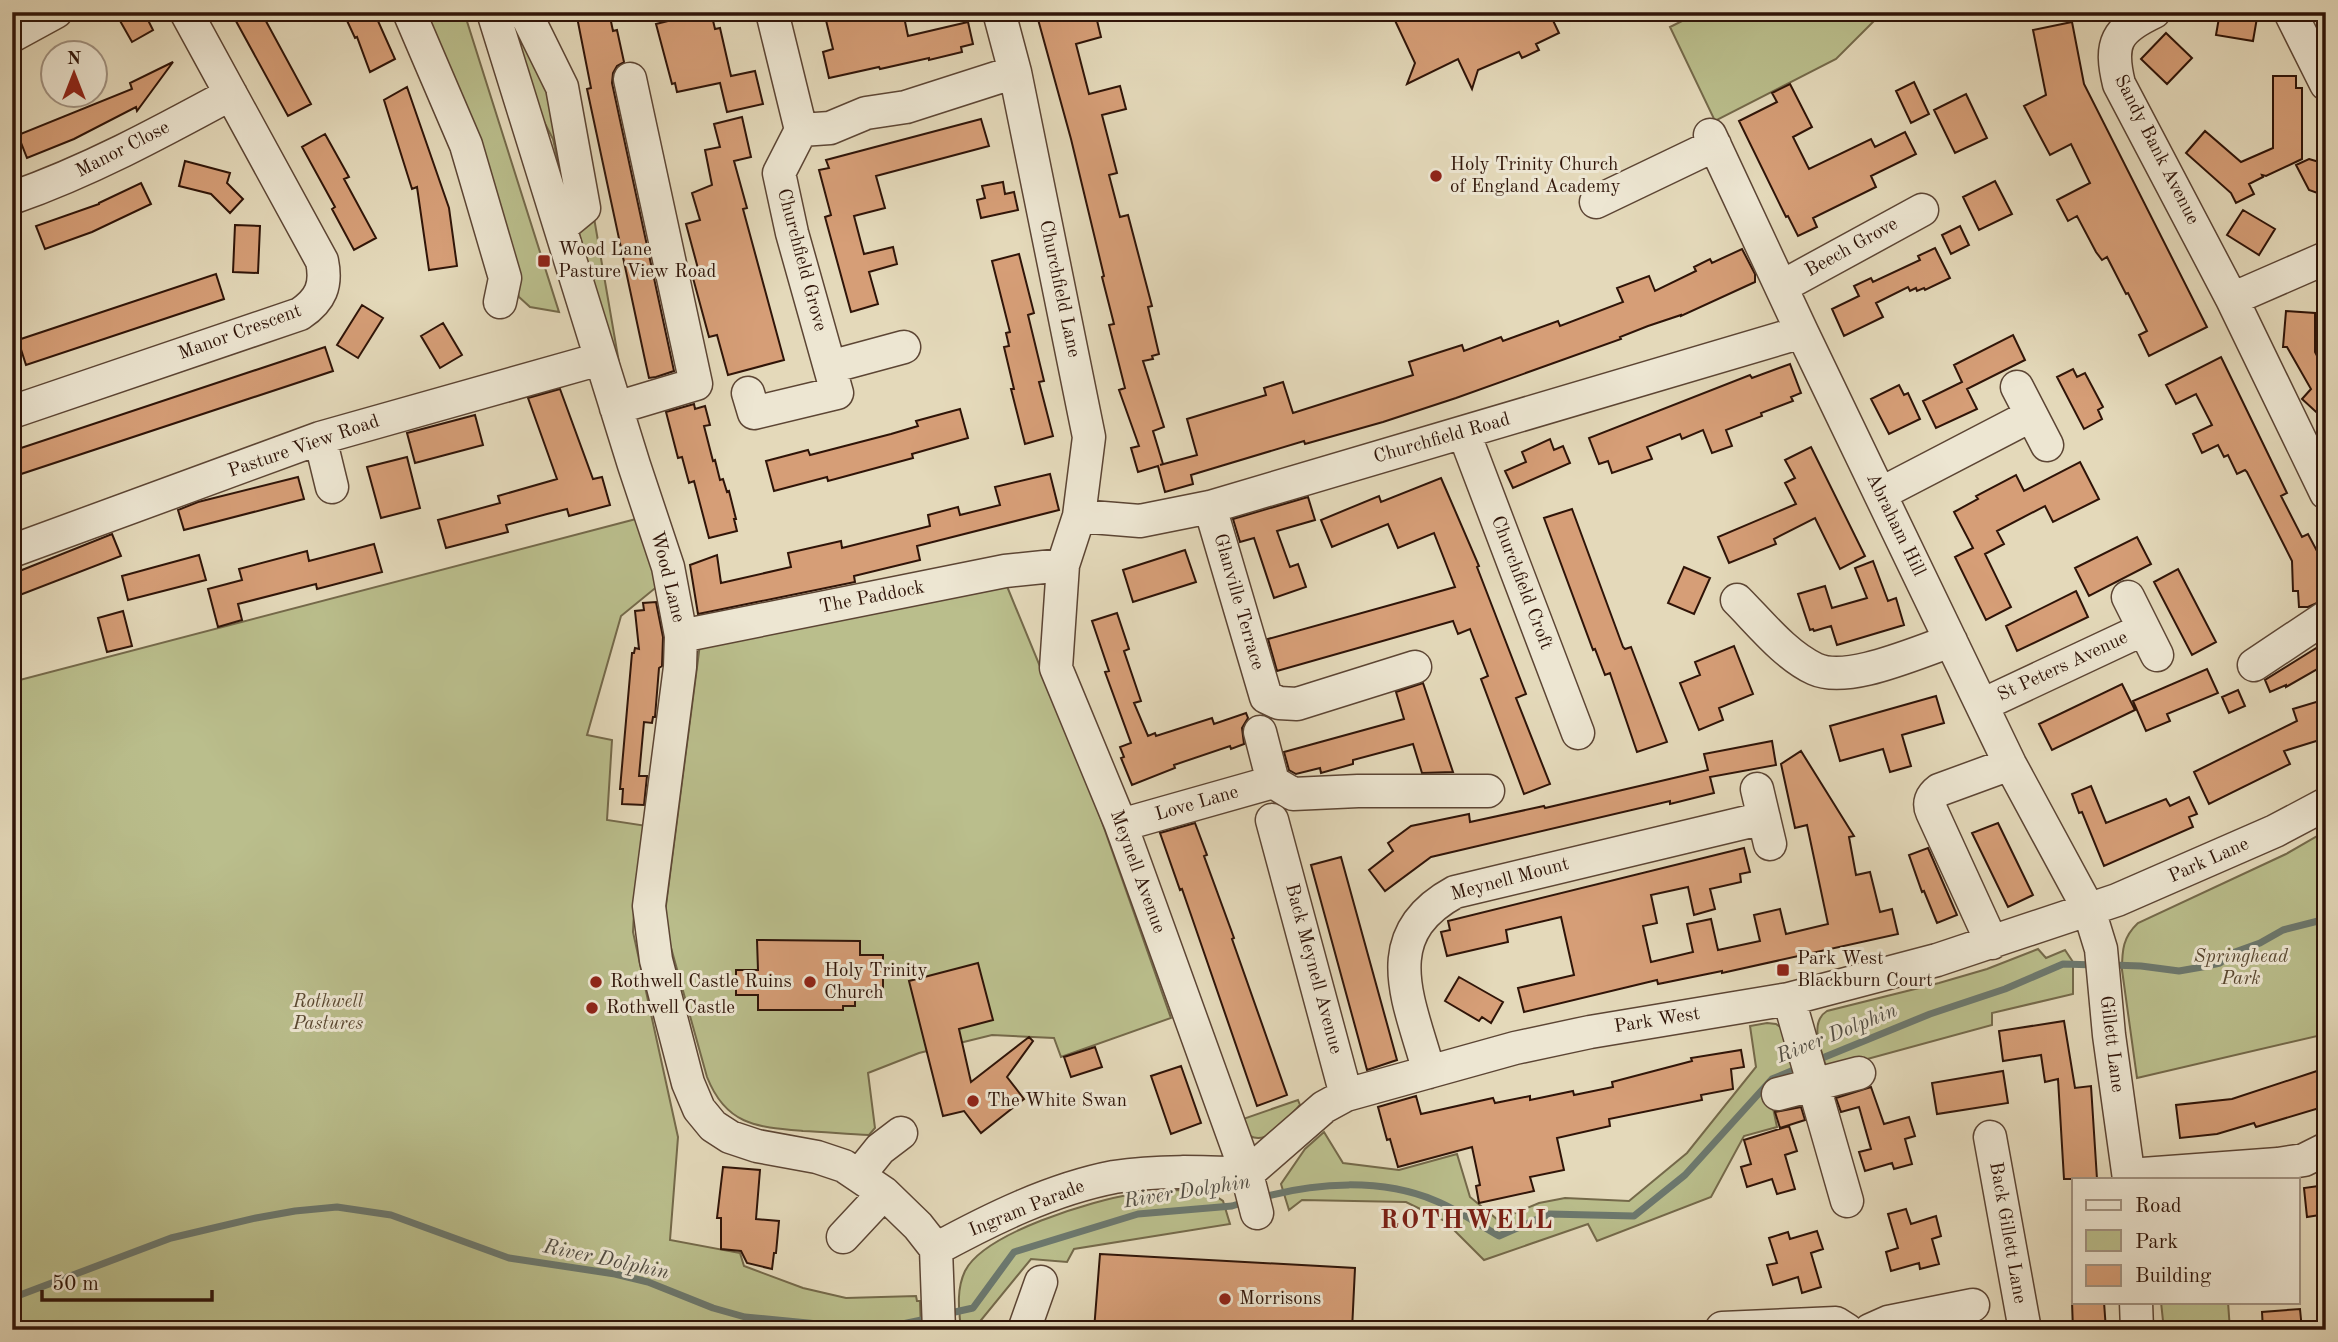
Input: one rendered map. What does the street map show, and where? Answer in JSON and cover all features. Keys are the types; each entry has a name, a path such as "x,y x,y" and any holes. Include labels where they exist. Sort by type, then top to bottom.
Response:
{"street":[{"path":"12,36 56,12"},
{"name":"Manor Crescent","path":"12,412 300,314 319,297 325,279 322,261 186,12"},
{"path":"409,12 466,145 505,278 500,302"},
{"name":"Wood Lane","path":"493,12 600,359 668,567 681,636 672,736 649,906 656,960 688,1083 699,1109 713,1126 730,1137 757,1146 817,1157 844,1166 871,1184 918,1226 936,1249"},
{"path":"525,12 562,87 583,208 561,227"},
{"path":"772,12 801,130 830,128 866,113 906,107 1015,72"},
{"name":"Churchfield Lane","path":"999,12 1015,72 1090,437 1079,516 1063,565"},
{"name":"Sandy Bank Avenue","path":"2154,12 2135,21 2117,39 2113,62 2119,84 2232,299 2326,493"},
{"path":"2290,12 2326,84"},
{"path":"616,408 696,384 629,79"},
{"name":"Manor Close","path":"12,198 62,181 123,153 231,94"},
{"name":"Churchfield Grove","path":"801,130 779,173 792,233 833,380"},
{"name":"Abraham Hill","path":"1596,202 1712,140 2010,764 2089,910"},
{"name":"Beech Grove","path":"1781,287 1922,210"},
{"path":"2232,299 2326,258"},
{"name":"Churchfield Road","path":"1079,516 1139,521 1210,507 1802,332"},
{"path":"748,393 754,413 904,347"},
{"name":"Pasture View Road","path":"12,551 320,439 600,359"},
{"path":"2017,387 2046,445"},
{"path":"1880,494 2030,416"},
{"name":"Churchfield Croft","path":"1464,433 1578,733"},
{"path":"320,439 332,487"},
{"name":"Glanville Terrace","path":"1210,507 1266,697 1279,703 1297,704 1415,667"},
{"name":"The Paddock","path":"681,636 1005,571 1063,565"},
{"name":"Meynell Avenue","path":"1063,565 1056,667 1121,825 1252,1193"},
{"name":"St Peters Avenue","path":"1982,705 2151,642 2128,597"},
{"path":"1737,600 1801,660 1830,674 1854,673 1951,641"},
{"path":"2254,665 2326,617"},
{"path":"1260,732 1273,782 1293,794 1358,791 1488,792"},
{"path":"1993,943 1932,812 1930,802 1931,797 1939,790 2010,764"},
{"name":"Love Lane","path":"1121,825 1273,782"},
{"name":"Park Lane","path":"2089,910 2178,875 2275,831 2326,804"},
{"name":"Meynell Mount","path":"1429,1072 1405,985 1403,966 1413,929 1423,914 1438,901 1455,892 1764,817"},
{"name":"Back Meynell Avenue","path":"1285,834 1346,1095"},
{"name":"Park West","path":"1252,1193 1313,1116 1346,1095 1515,1048 1590,1032 1789,999 1937,960 2089,910"},
{"name":"Gillett Lane","path":"2089,910 2101,948 2129,1177"},
{"path":"1789,999 1847,1201"},
{"path":"1778,1094 1810,1072 1859,1073"},
{"path":"843,1237 871,1184 880,1149 901,1133"},
{"name":"Back Gillett Lane","path":"1990,1137 2025,1330"},
{"path":"2129,1177 2278,1164 2304,1160 2326,1149"},
{"name":"Ingram Parade","path":"936,1249 1016,1210 1054,1195 1112,1178 1175,1172 1252,1193"},
{"path":"936,1249 939,1330"},
{"path":"1024,1330 1041,1282"},
{"path":"2136,1304 2137,1330"},
{"path":"1870,1330 1888,1322 1973,1305"},
{"path":"1722,1328 1836,1323 1847,1330"}],"green space":[{"path":"421,12 464,12 559,312 530,307 519,297 474,141"},
{"path":"1700,12 1883,12 1836,59 1715,121 1670,27"},
{"path":"509,16 548,87 568,208 553,139 540,114"},
{"path":"593,212 622,380 577,227"},
{"name":"Rothwell Pastures","path":"636,519 659,585 621,616 587,735 612,740 607,820 647,826 635,891 633,932 678,1137 670,1240 740,1253 744,1266 803,1288 846,1298 916,1296 917,1301 920,1301 921,1330 12,1330 12,682"},
{"path":"1004,579 1090,788 1171,1018 1061,1057 1054,1038 992,1035 919,1053 868,1073 875,1128 869,1135 786,1130 744,1120 723,1105 707,1077 668,937 665,913 700,644"},
{"name":"Springhead Park","path":"2326,831 2326,1034 2137,1078 2122,970 2124,944 2129,933 2138,923 2286,854"},
{"path":"2038,949 2046,958 2065,950 2073,962 2073,994 1992,1013 1992,1025 1827,1070 1817,1030 1821,1016 1827,1011 1987,969"},
{"path":"1776,1024 1783,1029 1801,1078 1769,1089 1777,1127 1744,1136 1711,1197 1597,1241 1588,1224 1484,1260 1445,1221 1406,1202 1302,1200 1289,1210 1281,1184 1305,1149 1324,1132 1343,1163 1399,1170 1457,1154 1470,1197 1498,1220 1539,1203 1565,1198 1629,1201 1687,1153 1756,1067 1750,1026"},
{"path":"1298,1100 1300,1105 1271,1134 1257,1138 1250,1136 1243,1119"},
{"path":"1177,1190 1211,1193 1223,1201 1230,1224 1074,1249 1067,1262 1031,1259 973,1330 961,1330 959,1300 962,1278 976,1257 994,1244 1041,1220 1093,1203 1134,1194"},
{"path":"2161,1304 2228,1304 2230,1330 2164,1330"}],"building":[{"path":"115,12 144,12 153,30 132,42"},
{"path":"231,12 261,12 311,104 288,116"},
{"path":"343,12 374,12 395,59 370,72 357,37 355,38"},
{"path":"576,12 609,12 613,31 617,30 624,62 617,66 613,73 612,83 674,371 656,377 649,378 645,360 587,89 591,88"},
{"path":"683,12 711,12 715,29 720,28 731,76 755,71 763,104 727,112 720,83 677,92 675,83 672,84 656,24 684,17"},
{"path":"824,12 903,12 908,36 968,22 973,44 961,47 962,52 929,60 829,78 823,52 833,49"},
{"path":"1036,12 1095,12 1101,37 1076,44 1089,94 1120,86 1126,109 1102,115 1117,173 1109,175 1120,217 1128,215 1152,306 1148,307 1159,354 1152,356 1153,359 1143,361 1164,427 1153,431 1163,464 1160,465 1197,455 1187,419 1266,395 1264,388 1283,382 1293,413 1413,375 1409,362 1462,345 1464,351 1501,337 1503,341 1558,321 1560,326 1623,302 1617,288 1649,276 1655,291 1696,271 1694,267 1710,259 1712,263 1742,249 1755,274 1755,282 1681,316 1456,398 1383,422 1305,444 1304,441 1191,475 1193,484 1165,492 1158,466 1138,472 1131,448 1139,446 1119,390 1125,388 1109,325 1114,324 1102,277 1104,276 1071,139"},
{"path":"1391,12 1549,12 1559,33 1536,44 1539,50 1522,58 1519,52 1478,70 1472,89 1458,59 1407,84 1415,63"},
{"path":"2220,12 2258,12 2253,41 2216,35"},
{"path":"2072,22 2084,84 2207,327 2149,356 2139,335 2147,331 2107,257 2102,260 2077,216 2068,221 2057,200 2090,183 2071,144 2050,155 2024,106 2046,95 2033,30"},
{"path":"2166,33 2192,58 2167,84 2141,59"},
{"path":"173,62 137,111 136,107 74,139 27,158 18,135 85,108 108,108 108,99 132,89 130,83"},
{"path":"2273,76 2296,76 2296,88 2302,88 2302,159 2266,176 2262,175 2263,177 2249,184 2254,194 2236,203 2231,193 2186,153 2205,131 2241,162 2273,148"},
{"path":"1914,82 1929,114 1911,123 1896,91"},
{"path":"1790,84 1812,127 1793,137 1809,169 1871,139 1875,147 1905,132 1916,154 1871,176 1876,187 1813,218 1817,227 1798,236 1739,121 1777,102 1772,93"},
{"path":"407,87 449,208 457,266 429,270 417,187 412,189 384,100"},
{"path":"1966,94 1987,138 1955,153 1934,110"},
{"path":"742,117 751,157 734,161 747,208 743,209 784,360 728,375 717,335 709,337 693,278 700,276 686,224 700,220 692,193 712,185 705,150 720,147 714,124"},
{"path":"981,119 989,146 876,176 885,208 854,216 864,254 893,247 897,264 869,272 878,304 851,312 825,217 831,215 819,170 829,168 826,160"},
{"path":"325,134 349,177 344,179 376,238 354,250 332,209 335,207 302,147"},
{"path":"2309,159 2326,164 2326,196 2309,190 2296,165"},
{"path":"185,161 230,173 227,183 243,199 230,213 211,194 179,186"},
{"path":"1995,181 2012,214 1979,230 1963,197"},
{"path":"1003,182 1005,194 1014,192 1018,210 981,218 977,200 985,198 982,186"},
{"path":"141,183 151,204 92,232 45,249 36,226 99,204"},
{"path":"2243,210 2275,229 2259,255 2227,235"},
{"path":"235,225 260,226 258,273 233,272"},
{"path":"1960,226 1969,245 1951,254 1942,235"},
{"path":"1935,248 1950,278 1925,290 1924,288 1917,291 1916,288 1910,291 1908,287 1876,303 1883,317 1844,336 1832,309 1859,296 1854,286 1871,278 1873,282 1920,260 1918,256"},
{"path":"1019,254 1034,313 1028,315 1044,381 1039,382 1053,436 1025,444 1004,347 1009,346 1006,333 1010,332 992,261"},
{"path":"216,274 224,299 26,365 18,340"},
{"path":"362,305 383,318 358,358 337,345"},
{"path":"2286,311 2315,313 2315,352 2326,373 2326,421 2302,399 2311,389 2287,347 2283,347"},
{"path":"443,323 462,355 440,368 421,336"},
{"path":"2013,335 2025,360 1967,389 1977,409 1936,428 1923,401 1962,382 1954,365"},
{"path":"325,347 333,371 12,477 12,451"},
{"path":"2221,357 2287,493 2281,496 2302,537 2308,534 2326,568 2326,599 2308,607 2299,607 2298,591 2293,591 2292,561 2247,472 2245,470 2237,474 2228,455 2224,457 2218,445 2202,453 2193,434 2212,425 2196,394 2176,404 2166,385"},
{"path":"1790,364 1801,393 1791,397 1793,401 1726,430 1732,446 1712,453 1703,430 1682,439 1680,434 1647,447 1652,459 1612,473 1608,461 1599,464 1589,438 1750,375 1752,378"},
{"path":"2073,369 2077,377 2085,373 2103,407 2098,410 2102,419 2084,429 2057,377"},
{"path":"1899,385 1904,395 1908,393 1920,419 1889,434 1871,399"},
{"path":"560,389 593,479 602,477 610,505 569,516 567,509 547,514 506,525 508,532 446,548 438,520 500,503 498,496 557,479 528,398"},
{"path":"694,404 695,409 705,406 710,425 704,426 713,461 715,460 720,480 723,479 727,492 729,491 736,519 737,531 709,538 694,481 689,483 682,457 678,458 666,412"},
{"path":"960,409 968,438 912,454 913,458 828,481 827,477 774,491 766,461 808,450 810,455 891,434 918,426 916,421"},
{"path":"475,415 483,445 415,463 407,433"},
{"path":"1550,439 1554,450 1563,446 1570,463 1513,488 1505,471 1526,462 1522,452"},
{"path":"1811,447 1865,556 1840,569 1815,518 1774,539 1776,544 1729,563 1718,537 1796,504 1785,483 1795,478 1785,460"},
{"path":"407,457 420,508 381,518 367,467"},
{"path":"2080,462 2099,499 2053,522 2045,506 1997,531 2004,544 1985,554 2011,607 1986,620 1955,557 1973,548 1954,512 1978,499 1976,496 2016,475 2024,491"},
{"path":"1050,474 1059,510 917,546 920,560 854,576 855,582 698,614 690,565 717,555 721,583 791,567 788,553 841,541 842,548 930,526 928,515 958,507 960,515 1000,505 995,487"},
{"path":"298,477 304,499 184,530 178,510 198,502"},
{"path":"1441,478 1479,566 1477,567 1526,694 1516,698 1550,784 1524,794 1481,679 1488,676 1470,629 1458,634 1453,621 1277,671 1268,639 1455,587 1434,533 1398,548 1388,524 1332,547 1321,520 1379,496 1381,502"},
{"path":"1308,497 1315,520 1277,531 1290,567 1298,564 1306,587 1274,598 1254,538 1240,542 1233,519"},
{"path":"1572,509 1623,647 1631,647 1667,742 1637,752 1610,673 1605,675 1595,649 1593,650 1544,518"},
{"path":"112,534 121,556 12,598 12,574"},
{"path":"2137,537 2151,564 2089,596 2075,568"},
{"path":"374,544 382,572 317,589 316,584 238,604 242,620 218,627 208,589 242,580 239,569 307,551 309,561"},
{"path":"1185,550 1196,582 1133,602 1123,570"},
{"path":"199,555 206,580 128,600 122,576"},
{"path":"1873,561 1888,601 1896,598 1904,625 1837,645 1831,626 1810,630 1798,594 1825,586 1832,608 1867,598 1855,568"},
{"path":"1684,567 1710,578 1694,614 1668,603"},
{"path":"2178,569 2216,642 2192,655 2154,582"},
{"path":"2076,591 2088,617 2017,651 2006,626"},
{"path":"656,602 663,637 662,666 659,668 655,717 652,723 644,722 639,776 647,776 644,805 622,804 623,789 620,789 632,653 635,648 639,649 635,611 644,610 643,603"},
{"path":"123,611 132,646 107,652 98,618"},
{"path":"1117,613 1129,649 1124,651 1141,701 1134,703 1148,736 1155,733 1156,736 1212,718 1214,724 1246,713 1248,718 1242,728 1244,744 1231,749 1230,746 1174,765 1175,768 1132,785 1121,758 1124,757 1120,747 1131,743 1105,672 1109,671 1092,621"},
{"path":"1734,646 1753,694 1719,708 1723,720 1699,730 1680,683 1700,675 1695,662"},
{"path":"2318,647 2326,664 2286,687 2270,692 2265,680"},
{"path":"2207,669 2218,693 2167,714 2170,721 2146,731 2133,701"},
{"path":"1423,683 1453,772 1422,773 1413,744 1353,760 1353,764 1321,773 1320,768 1296,774 1289,770 1284,752 1404,719 1396,692"},
{"path":"2122,684 2135,710 2052,750 2039,724"},
{"path":"2238,690 2245,706 2229,713 2222,697"},
{"path":"1936,696 1944,723 1902,735 1911,766 1890,772 1883,749 1840,761 1830,726"},
{"path":"2326,699 2326,738 2284,751 2290,764 2209,804 2194,772 2297,721 2293,709"},
{"path":"1772,741 1776,765 1710,777 1714,793 1431,857 1385,891 1369,870 1393,851 1388,843 1411,826 1469,814 1470,822 1544,806 1545,808 1708,770 1704,754"},
{"path":"1801,751 1854,836 1849,837 1856,875 1870,872 1880,912 1892,909 1898,934 1722,973 1658,984 1657,980 1524,1012 1518,988 1574,975 1561,917 1506,930 1508,942 1447,956 1441,932 1450,930 1448,921 1744,848 1750,872 1740,874 1741,882 1710,889 1715,909 1694,915 1688,887 1651,895 1657,923 1643,926 1651,962 1693,952 1687,924 1711,919 1718,950 1760,941 1754,915 1780,909 1786,934 1828,924 1807,825 1795,828 1781,764"},
{"path":"2091,786 2106,823 2166,799 2170,806 2189,797 2197,814 2189,817 2193,827 2104,866 2072,794"},
{"path":"1195,823 1234,938 1232,939 1287,1095 1257,1106 1160,833"},
{"path":"1998,823 2033,895 2008,907 1972,833"},
{"path":"1928,848 1957,915 1937,923 1909,855"},
{"path":"1341,857 1397,1060 1367,1070 1311,865"},
{"name":"Holy Trinity Church","path":"757,940 860,941 860,955 883,955 883,994 855,994 855,1006 843,1006 843,1010 758,1010 758,995 736,995 736,970 758,970"},
{"path":"978,963 993,1020 959,1029 971,1082 1029,1037 1033,1041 1007,1077 1024,1099 981,1133 964,1111 943,1116 909,981"},
{"path":"1459,977 1503,1002 1491,1023 1482,1017 1479,1021 1445,1001"},
{"path":"2064,1021 2075,1088 2091,1086 2097,1178 2064,1179 2058,1079 2045,1082 2041,1055 2003,1061 1999,1031"},
{"path":"1095,1047 1102,1067 1071,1077 1064,1057"},
{"path":"1741,1050 1744,1067 1731,1069 1733,1089 1701,1095 1702,1100 1609,1119 1610,1126 1557,1138 1564,1170 1530,1177 1534,1191 1479,1203 1476,1186 1480,1185 1472,1147 1398,1167 1378,1107 1416,1096 1421,1114 1493,1098 1495,1103 1530,1096 1530,1100 1573,1091 1574,1095 1613,1087 1612,1082 1692,1061 1691,1058"},
{"path":"1181,1066 1201,1123 1171,1134 1151,1076"},
{"path":"2326,1068 2326,1106 2256,1127 2254,1123 2217,1134 2180,1138 2176,1105 2232,1099"},
{"path":"2003,1071 2008,1103 1937,1114 1932,1083"},
{"path":"1871,1087 1884,1124 1909,1117 1915,1136 1905,1139 1912,1164 1894,1169 1892,1163 1865,1171 1859,1152 1871,1149 1859,1107 1841,1112 1836,1098"},
{"path":"1801,1107 1805,1120 1780,1128 1775,1112"},
{"path":"1789,1126 1797,1151 1785,1155 1795,1189 1777,1194 1772,1179 1747,1187 1741,1167 1751,1164 1744,1140"},
{"path":"723,1167 760,1170 756,1219 779,1221 772,1269 747,1263 741,1251 721,1249 721,1218 717,1218"},
{"path":"2326,1185 2326,1214 2307,1217 2304,1188"},
{"path":"1906,1209 1911,1224 1936,1216 1941,1236 1932,1239 1939,1264 1920,1269 1919,1263 1891,1271 1886,1252 1898,1248 1888,1214"},
{"path":"1817,1231 1823,1249 1811,1253 1821,1287 1802,1293 1798,1277 1773,1285 1767,1265 1777,1263 1769,1238 1788,1232 1790,1239"},
{"name":"Morrisons","path":"1100,1254 1355,1268 1352,1330 1094,1330"},
{"path":"2072,1304 2104,1304 2106,1330 2073,1330"},
{"path":"2300,1309 2302,1330 2263,1330 2262,1312"}],"waterway":[{"name":"River Dolphin","path":"2112,965 2179,971 2202,967 2220,963 2235,952 2260,943 2283,930 2326,919"},
{"name":"River Dolphin","path":"1815,1061 1930,1014 2005,989 2063,964 2096,965"},
{"name":"River Dolphin","path":"1260,1198 1326,1186 1394,1189 1444,1205 1499,1236 1549,1214 1634,1216 1685,1175 1772,1079 1801,1067"},
{"name":"River Dolphin","path":"946,1314 973,1308 1014,1252 1138,1214 1232,1206 1245,1202"},
{"name":"River Dolphin","path":"12,1298 171,1238 256,1218 337,1207 391,1215 509,1258 615,1274 648,1282 713,1308 745,1317 818,1324 893,1326 931,1318"}],"place":[{"name":"Holy Trinity Church of England Academy","path":"1436,176"},
{"name":"Wood Lane Pasture View Road","path":"544,261"},
{"name":"Park West Blackburn Court","path":"1783,970"},
{"name":"Rothwell Castle Ruins","path":"596,982"},
{"name":"Holy Trinity Church","path":"810,982"},
{"name":"Rothwell Castle","path":"592,1008"},
{"name":"The White Swan","path":"973,1101"},
{"name":"Morrisons","path":"1225,1299"}],"district":[{"name":"ROTHWELL","path":"1467,1221"}]}
